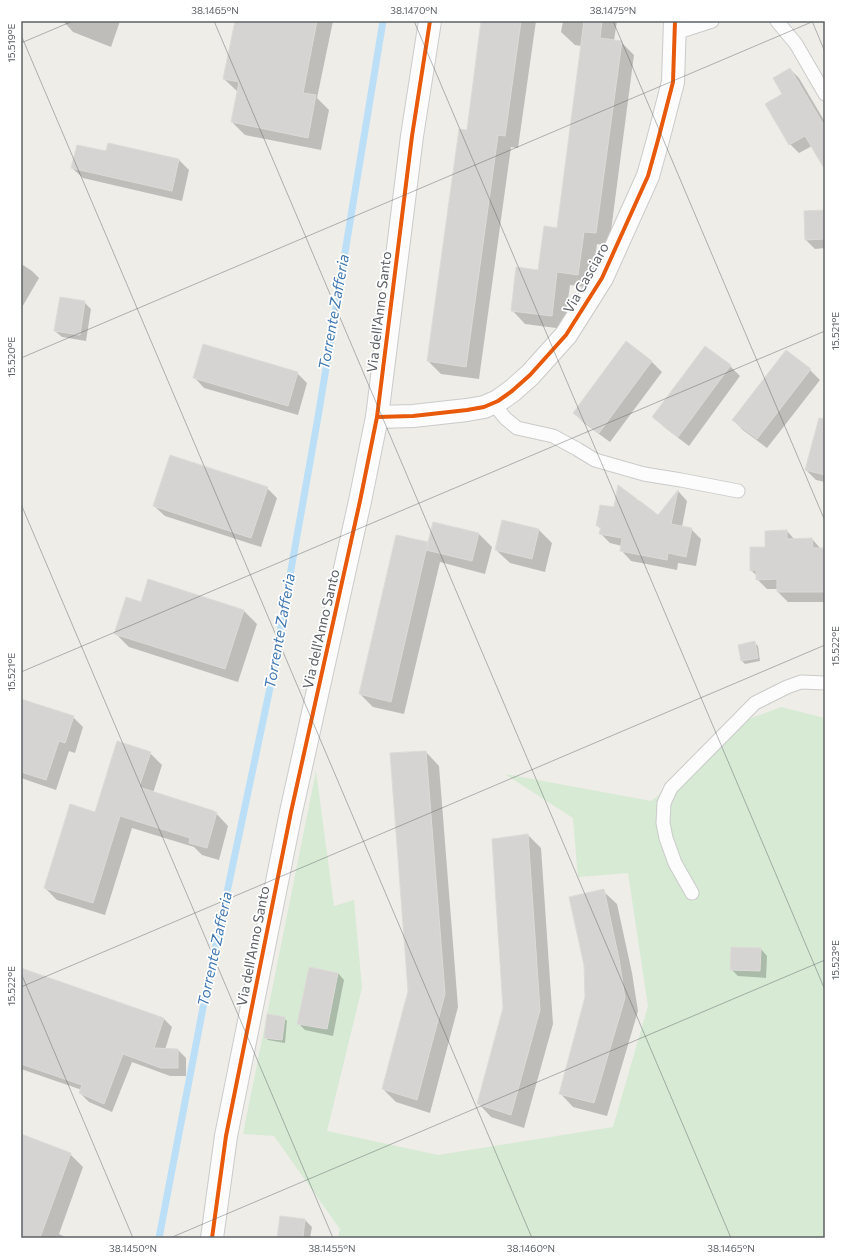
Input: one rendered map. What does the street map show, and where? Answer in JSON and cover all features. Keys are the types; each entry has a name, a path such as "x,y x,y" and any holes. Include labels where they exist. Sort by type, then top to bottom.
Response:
{"street":[{"name":"Via dell'Anno Santo","path":"212,1238 226,1136 291,812 360,501 377,417 412,136 430,21"},
{"name":"Via Casciaro","path":"377,417 444,413 484,407 498,401 512,392 530,375 566,335 602,278 648,176 673,82 675,27"}],"lane":[{"path":"675,27 712,21"},
{"path":"777,21 796,44 825,94"},
{"path":"493,403 505,418 517,428 553,436 578,448 595,460 644,474 738,491"},
{"path":"692,893 676,863 666,838 663,823 664,803 672,788 755,703 787,687 801,682 825,683"}],"green space":[{"path":"781,707 825,718 825,1238 338,1238 340,1229 274,1136 243,1134 316,771 334,906 354,900 362,988 327,1131 438,1155 613,1127 648,1006 628,873 578,877 573,818 505,774 651,801 720,749 749,719"}],"building":[{"path":"235,21 317,21 303,93 316,95 308,138 231,122 239,82 223,79"},
{"path":"481,21 521,21 505,136 498,135 466,367 427,361 459,129 467,130"},
{"path":"584,21 602,21 600,38 622,41 596,233 584,232 578,275 557,272 552,316 511,311 516,267 538,270 544,226 557,228"},
{"path":"790,68 825,127 825,170 805,136 789,145 765,104 782,94 773,78"},
{"path":"108,143 179,159 172,191 71,168 77,145 106,151"},
{"path":"825,210 825,239 805,240 804,211"},
{"path":"60,297 85,301 80,335 54,331"},
{"path":"626,341 652,361 599,433 573,413"},
{"path":"203,344 298,372 288,406 193,378"},
{"path":"705,346 731,365 678,437 652,417"},
{"path":"786,350 811,369 757,439 732,420"},
{"path":"819,418 825,419 825,475 805,470"},
{"path":"170,455 268,487 251,538 153,506"},
{"path":"618,485 658,515 678,490 671,524 692,528 686,557 668,553 667,560 620,551 622,538 599,534 601,526 596,526 600,505 614,507"},
{"path":"502,520 539,529 532,559 495,550"},
{"path":"433,522 479,533 472,561 426,550"},
{"path":"787,530 787,539 812,538 813,548 825,548 825,592 777,592 777,579 756,580 756,570 750,571 750,547 765,547 765,531"},
{"path":"396,535 428,542 391,702 359,694"},
{"path":"148,579 244,610 225,669 114,634 126,597 141,602"},
{"path":"755,641 758,658 741,661 738,645"},
{"path":"21,699 74,716 65,743 59,741 46,780 21,772"},
{"path":"117,741 151,752 139,787 217,812 207,848 189,843 190,838 120,816 93,903 44,888 70,804 95,812"},
{"path":"426,751 445,994 417,1100 382,1089 408,991 390,753"},
{"path":"528,834 540,1010 511,1115 477,1104 503,1008 492,839"},
{"path":"604,889 619,959 625,998 594,1103 559,1094 585,997 584,965 569,897"},
{"path":"731,947 761,948 760,971 730,970"},
{"path":"309,967 338,973 327,1029 297,1024"},
{"path":"21,968 164,1018 154,1048 178,1049 178,1068 161,1068 123,1054 104,1104 79,1093 82,1085 21,1064"},
{"path":"267,1014 285,1017 282,1040 264,1038"},
{"path":"21,1134 71,1153 40,1238 21,1238"},
{"path":"280,1216 305,1219 303,1238 277,1238"}],"waterway":[{"name":"Torrente Zafferia","path":"159,1238 206,992 271,683 318,417 383,21"}],"cycle path":[{"path":"212,1238 226,1136 291,812 360,501 377,417 412,136 430,21"},
{"path":"377,417 413,416 467,410 484,407 498,401 530,375 566,335 602,278 648,176 673,82 675,21"}]}
